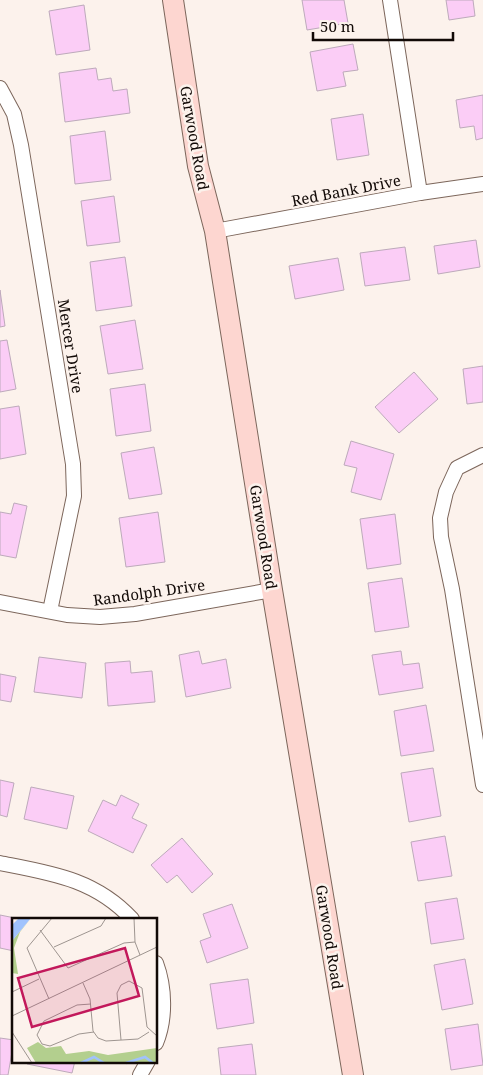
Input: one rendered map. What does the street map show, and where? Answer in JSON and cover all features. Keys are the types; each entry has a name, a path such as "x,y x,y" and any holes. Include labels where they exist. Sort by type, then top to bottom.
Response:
{"street":[{"name":"Garwood Road","path":"173,0 198,166 215,231 272,590 353,1075"},
{"path":"390,0 420,193"},
{"name":"Mercer Drive","path":"0,88 14,114 22,145 73,464 74,496 50,612"},
{"name":"Red Bank Drive","path":"215,231 420,193 483,184"},
{"path":"483,455 457,468 446,492 440,518 441,537 452,589 483,785"},
{"name":"Randolph Drive","path":"0,602 50,612 100,618 272,590"},
{"path":"0,862 44,871 81,882 114,902 131,918"},
{"path":"158,970 162,996 162,1020 158,1038"},
{"path":"140,1075 147,1062"}],"building":[{"path":"302,0 344,0 348,23 307,30"},
{"path":"446,0 473,0 475,16 449,20"},
{"path":"84,5 90,50 56,55 49,11"},
{"path":"353,44 358,70 343,72 346,86 317,91 310,52"},
{"path":"96,68 98,80 111,78 113,91 127,89 130,113 65,122 59,73"},
{"path":"483,95 483,138 476,140 474,126 460,128 456,100"},
{"path":"363,114 369,155 337,160 331,119"},
{"path":"105,131 111,180 75,184 70,136"},
{"path":"114,196 120,242 87,246 81,201"},
{"path":"476,240 480,267 438,274 434,246"},
{"path":"405,247 410,280 365,286 360,253"},
{"path":"125,257 132,306 96,311 90,262"},
{"path":"338,258 344,290 295,299 289,266"},
{"path":"0,290 5,326 0,327"},
{"path":"135,320 143,369 108,374 100,326"},
{"path":"7,340 16,389 0,392 0,341"},
{"path":"483,366 483,402 467,404 463,369"},
{"path":"414,372 438,399 399,433 375,407"},
{"path":"145,384 151,431 116,436 110,389"},
{"path":"19,406 26,454 0,459 0,409"},
{"path":"351,441 394,454 381,500 351,492 357,468 344,465"},
{"path":"154,447 162,494 129,499 121,453"},
{"path":"14,503 27,506 16,558 0,555 0,512 11,514"},
{"path":"158,512 165,562 126,567 119,518"},
{"path":"395,514 401,564 367,569 360,519"},
{"path":"402,578 409,627 375,632 368,583"},
{"path":"199,651 202,664 226,659 231,688 186,697 179,655"},
{"path":"401,651 403,665 419,663 423,688 379,695 372,655"},
{"path":"39,657 86,663 82,698 34,692"},
{"path":"130,661 131,673 152,671 155,702 108,706 105,663"},
{"path":"0,674 16,677 11,702 0,700"},
{"path":"426,705 434,751 401,756 394,711"},
{"path":"433,768 441,816 409,822 401,773"},
{"path":"0,780 14,783 7,817 0,815"},
{"path":"31,787 74,796 67,829 24,819"},
{"path":"121,795 139,804 132,818 147,825 133,853 88,831 103,800 116,806"},
{"path":"445,836 452,876 418,881 411,842"},
{"path":"182,838 213,874 192,893 177,875 167,883 151,865"},
{"path":"457,898 464,939 431,944 425,903"},
{"path":"232,904 248,948 207,963 200,941 211,937 203,914"},
{"path":"0,915 15,918 12,918 12,951 0,948"},
{"path":"465,959 473,1004 442,1010 434,965"},
{"path":"248,979 254,1023 217,1029 210,984"},
{"path":"478,1024 483,1065 451,1070 445,1029"},
{"path":"0,1038 12,1040 8,1075 0,1075"},
{"path":"252,1044 256,1075 221,1075 218,1048"},
{"path":"27,1062 75,1062 72,1073 27,1064"}]}
